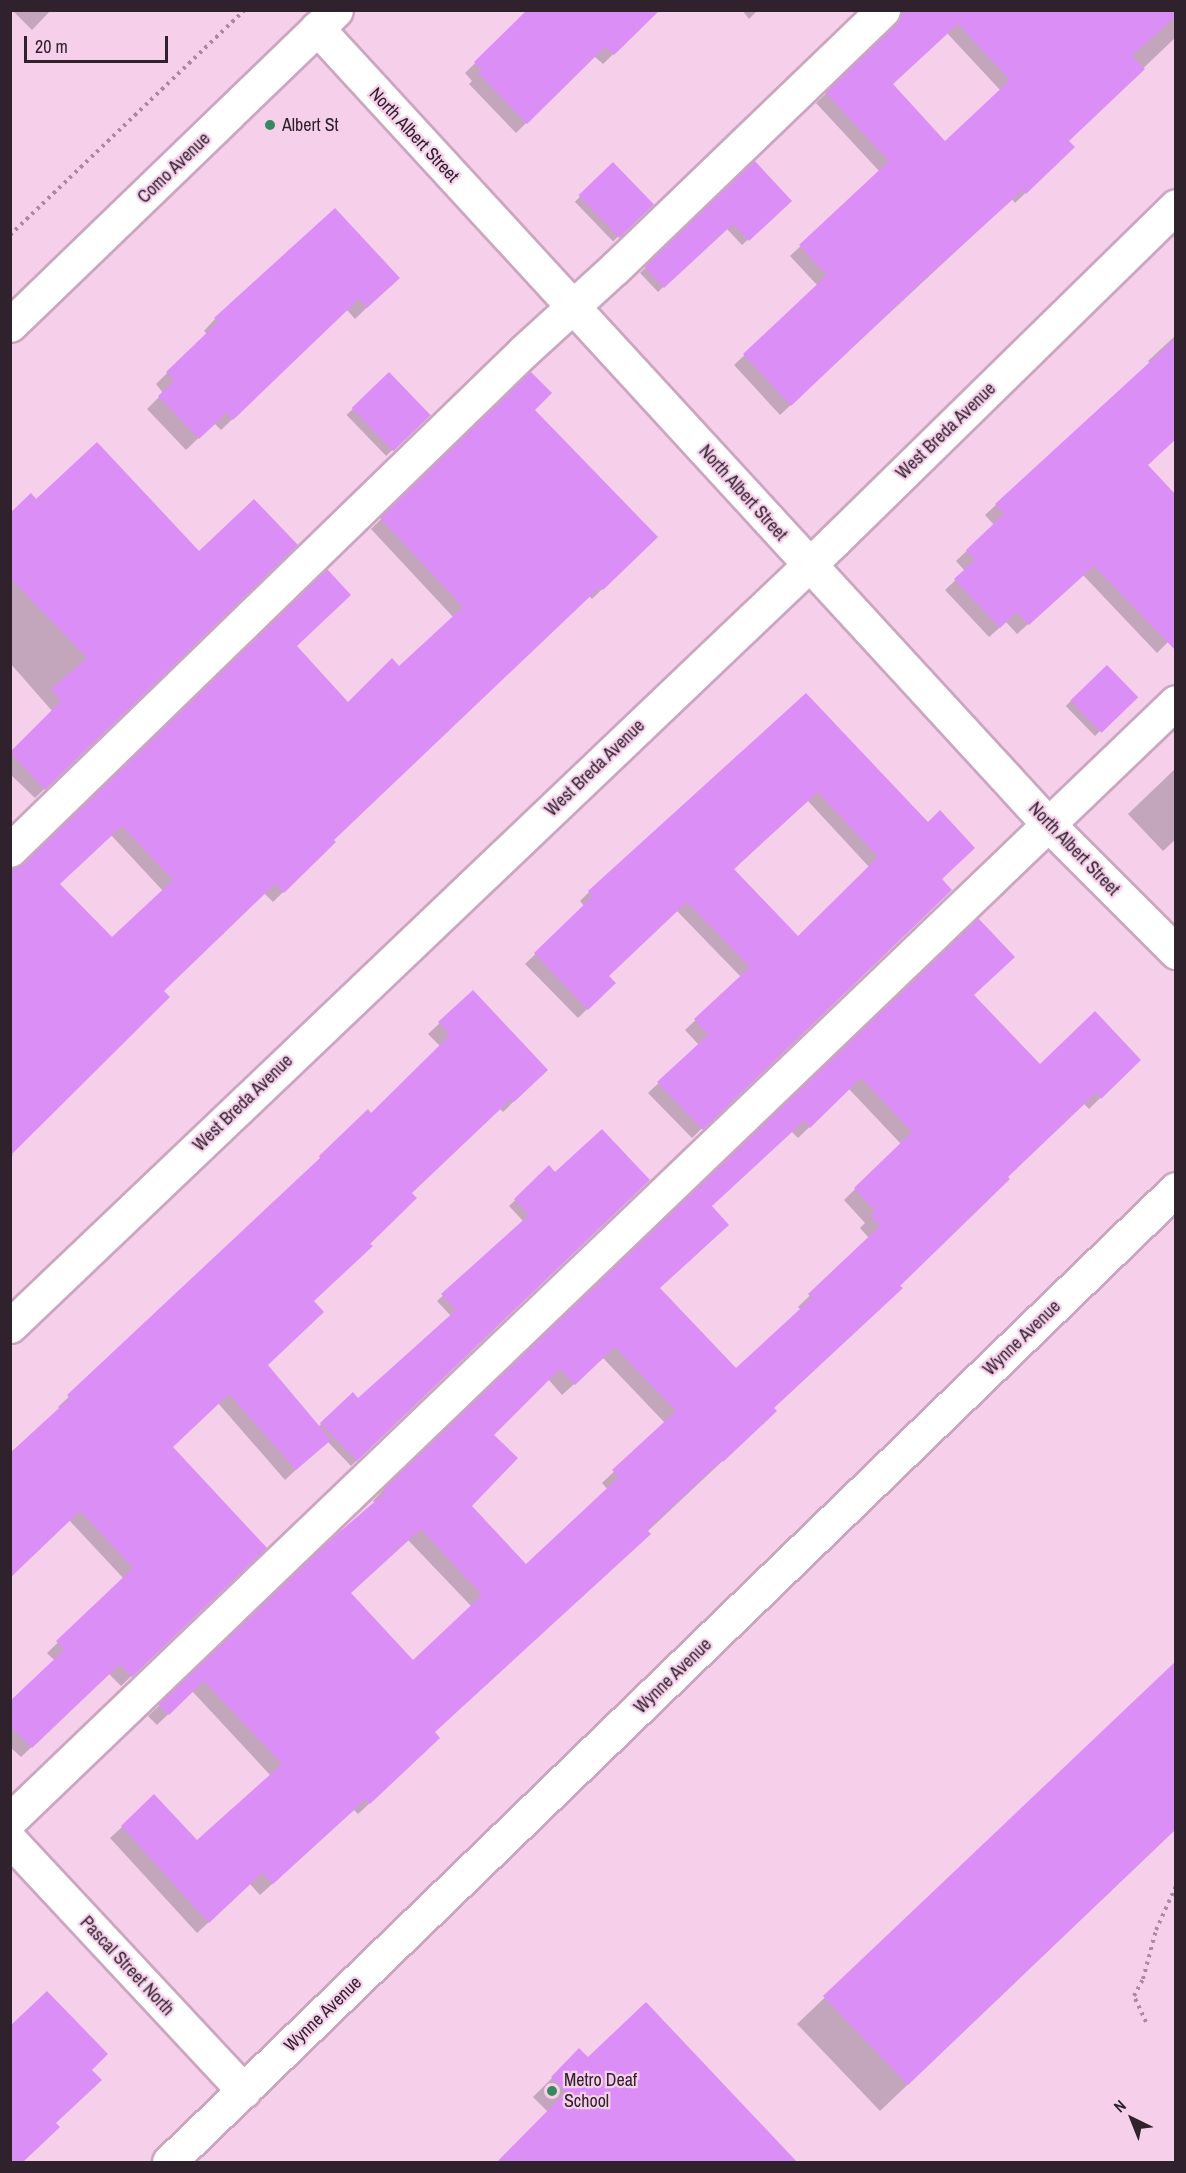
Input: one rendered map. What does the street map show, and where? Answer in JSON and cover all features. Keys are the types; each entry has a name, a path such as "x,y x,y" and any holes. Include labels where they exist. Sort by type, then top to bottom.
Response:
{"street":[{"path":"10,850 572,306 883,10"},
{"name":"North Albert Street","path":"327,19 572,306 807,565 1049,825 1176,951"},
{"name":"Como Avenue","path":"10,325 327,19"},
{"name":"West Breda Avenue","path":"10,1326 807,565 1176,206"},
{"path":"10,1820 1176,702"},
{"name":"Wynne Avenue","path":"169,2163 1176,1189"},
{"name":"Pascal Street North","path":"10,1840 244,2091"}],"path":[{"path":"10,236 245,10"},
{"path":"1146,2022 1134,1996 1143,1979 1156,1930 1176,1886"}],"building":[{"path":"527,10 660,10 614,55 605,47 527,124 478,73 482,70 474,62"},
{"path":"906,10 1176,10 1176,16 1132,56 1145,69 1069,141 1075,147 1026,194 1023,190 913,290 791,406 743,354 827,275 799,245 889,161 825,92","holes":["958,24 1010,80 945,141 893,84"]},
{"path":"754,160 792,201 749,241 733,224 664,288 644,266"},
{"path":"613,162 654,204 619,238 578,195"},
{"path":"335,208 400,278 367,308 359,299 233,420 227,413 199,439 158,396 174,381 166,372 218,322 214,318"},
{"path":"1176,338 1176,439 1148,465 1176,495 1176,651 1094,566 1029,625 1017,612 1000,628 954,579 975,560 966,550 1004,514 995,504"},
{"path":"530,371 552,393 535,410 658,537 603,590 600,587 334,840 336,842 284,893 275,884 164,991 170,997 10,1156 10,868 23,863 327,569 351,595 297,646 348,702 392,658 399,666 463,607 380,518","holes":["122,826 173,880 112,937 60,884"]},
{"path":"389,372 431,415 393,451 352,408"},
{"path":"97,442 199,551 254,499 298,545 45,790 10,752 61,701 51,689 87,658 10,578 10,513 31,493 36,499"},
{"path":"1107,665 1138,697 1102,733 1070,700"},
{"path":"806,693 928,822 940,810 975,848 942,879 952,890 703,1130 657,1082 708,1035 694,1019 750,967 687,902 609,976 616,983 588,1010 534,953 593,896 588,891","holes":["818,792 878,857 798,936 734,869"]},
{"path":"978,918 1015,957 974,995 1040,1064 1095,1011 1141,1060 1101,1099 1096,1093 1008,1177 1010,1179 900,1286 903,1288 774,1408 777,1411 647,1530 651,1534 435,1732 440,1738 370,1804 366,1799 273,1884 262,1873 209,1923 121,1826 154,1794 197,1840 282,1764 204,1681 169,1715 158,1704 315,1553 386,1492 383,1488","holes":["861,1078 912,1132 854,1188 875,1211 870,1215 880,1226 808,1294 812,1298 736,1368 660,1288 729,1225 712,1206 804,1121 810,1128","615,1347 676,1411 612,1470 619,1477 526,1564 472,1506 518,1458 494,1435 560,1369 575,1385","421,1529 482,1595 413,1660 351,1593"]},
{"path":"473,990 548,1070 514,1102 511,1099 412,1193 417,1198 370,1244 373,1246 314,1301 324,1312 268,1365 331,1440 296,1470 229,1394 173,1447 267,1548 132,1677 120,1664 32,1748 10,1726 10,1701 64,1650 56,1641 133,1568 80,1511 10,1578 10,1453 70,1398 67,1395 320,1158 319,1156 368,1109 371,1113 450,1035 438,1022"},
{"path":"602,1129 650,1180 357,1461 320,1423 353,1392 358,1398 456,1310 441,1294 529,1215 514,1199 549,1165 555,1172"},
{"path":"1176,1661 1176,1829 908,2085 823,1996"},
{"path":"47,1991 108,2054 92,2070 102,2080 56,2123 60,2127 22,2163 10,2163 10,2026"},
{"path":"646,2002 798,2163 496,2163 566,2092 551,2077 579,2048 588,2057"}],"place":[{"name":"Albert St","path":"270,125"},
{"name":"Metro Deaf School","path":"552,2091"}]}
